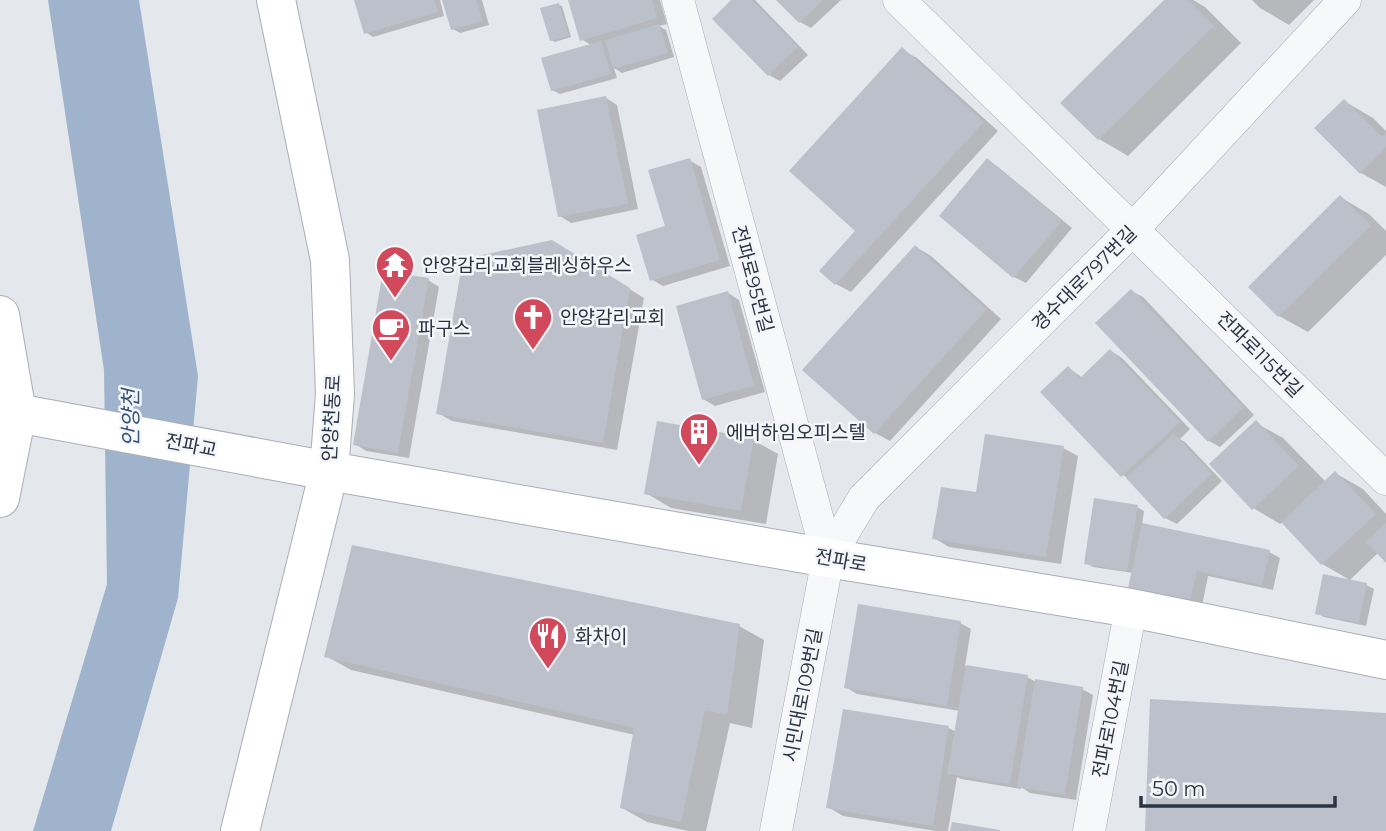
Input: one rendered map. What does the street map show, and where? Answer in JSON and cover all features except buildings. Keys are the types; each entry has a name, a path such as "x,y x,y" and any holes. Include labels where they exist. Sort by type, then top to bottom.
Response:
{"street":[{"name":"안양천동로","path":"240,831 312,468 335,394 330,260 276,0"},
{"name":"전파로95번길","path":"678,0 828,558"},
{"name":"전파로115번길","path":"899,0 1386,479"},
{"name":"경수대로797번길","path":"828,558 864,498 1133,229 1345,0"},
{"path":"0,316 21,414 0,498"},
{"name":"전파교","path":"21,414 312,468"},
{"name":"전파로","path":"312,468 1131,608 1386,660"},
{"name":"시민대로109번길","path":"776,831 828,558"},
{"name":"전파로104번길","path":"1089,831 1131,608"}],"water":[{"name":"안양천","path":"48,0 139,0 198,376 178,598 111,831 33,831 107,584 104,370"}],"place":[{"name":"안양감리교회블레싱하우스","path":"395,299"},
{"name":"안양감리교회","path":"533,351"},
{"name":"파구스","path":"391,362"},
{"name":"에버하임오피스텔","path":"699,466"},
{"name":"화차이","path":"548,670"}]}
